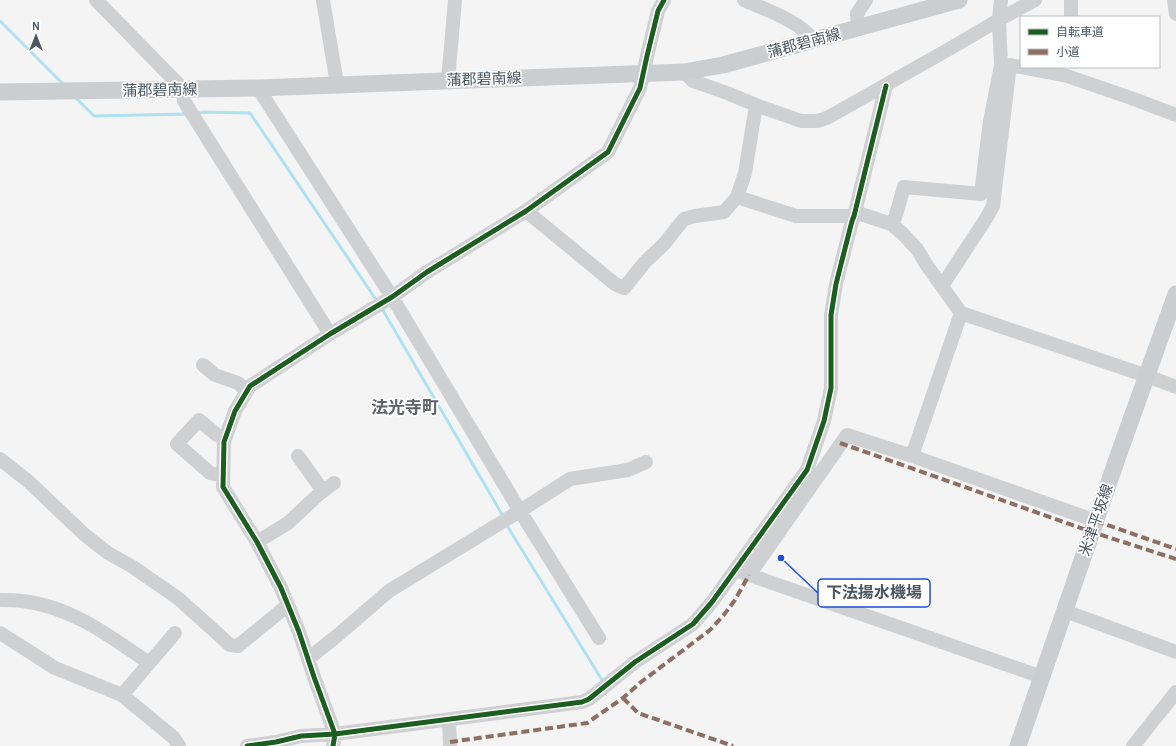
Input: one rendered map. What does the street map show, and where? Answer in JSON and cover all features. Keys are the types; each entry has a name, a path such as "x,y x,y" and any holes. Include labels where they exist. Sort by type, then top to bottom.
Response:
{"main road":[{"name":"蒲郡碧南線","path":"0,92 258,88 684,72 723,65 951,1"},
{"name":"米津平坂線","path":"1018,746 1176,294"}],"street":[{"path":"96,0 183,89 184,101 330,334"},
{"path":"323,0 337,84"},
{"path":"448,80 455,0"},
{"path":"334,740 299,632 281,588 257,542 223,487 224,442 235,411 250,386 330,334 392,297 427,272 526,211 608,152 640,88 658,11 664,0"},
{"path":"744,0 781,16 805,30 813,40"},
{"path":"858,28 857,14 866,0"},
{"path":"891,224 895,218 904,186 981,194 990,121 1001,65 1003,17 1001,0"},
{"path":"684,72 693,81 756,105 801,121 817,121 827,118 886,86 1003,17 1035,0"},
{"path":"1071,0 1071,16"},
{"path":"1174,0 1176,14"},
{"path":"942,286 993,206 1010,65 1020,66"},
{"path":"1039,68 1068,71 1176,115"},
{"path":"247,746 274,744 301,736 334,740 449,720 582,702 589,699 635,662 693,624 712,602 807,470 810,463 824,421 831,388 831,314 836,284 886,86"},
{"path":"258,88 392,297 599,638"},
{"path":"526,211 615,284 624,288 645,262 664,244 684,219 724,212 737,197 745,173 756,105"},
{"path":"737,197 796,216 854,216 861,214 891,224 917,249 961,313 1176,387"},
{"path":"912,456 961,313"},
{"path":"203,364 215,375 238,383 247,390"},
{"path":"223,476 210,473 177,444 199,420 217,435 225,438"},
{"path":"749,575 846,435 912,456 1096,522"},
{"path":"298,456 323,491"},
{"path":"0,459 28,481 85,535 179,599 230,645 238,646 288,606"},
{"path":"308,659 389,591 570,479 628,470 646,462"},
{"path":"257,542 288,523 334,483"},
{"path":"735,570 1042,677"},
{"path":"0,600 22,601 58,609 109,635 149,663"},
{"path":"1064,611 1176,652"},
{"path":"0,633 55,668 122,695 173,737 179,746"},
{"path":"122,695 175,633"},
{"path":"1133,746 1176,692"},
{"path":"449,720 450,746"}],"waterway":[{"path":"0,21 63,84"},
{"path":"75,97 94,116 185,114 187,116"},
{"path":"196,114 203,112 250,113 377,301"},
{"path":"381,307 503,516"},
{"path":"506,524 602,680"}],"marked path":[{"path":"840,443 1092,532 1176,559"},
{"path":"1096,521 1176,549"},
{"path":"450,742 587,723 623,698 641,682 710,630 735,600 749,575"},
{"path":"623,698 638,713 733,746"}],"cycle path":[{"path":"333,746 335,734 299,632 281,588 257,542 223,487 224,442 235,411 250,386 330,334 392,297 427,272 526,211 608,152 640,88 658,11 664,0"},
{"path":"247,746 276,742 301,736 335,734 582,702 589,699 635,662 693,624 712,602 807,470 824,421 831,388 831,315 836,284 886,86"}],"place":[{"name":"下法揚水機場","path":"781,558"}],"district":[{"name":"法光寺町","path":"405,407"}]}
